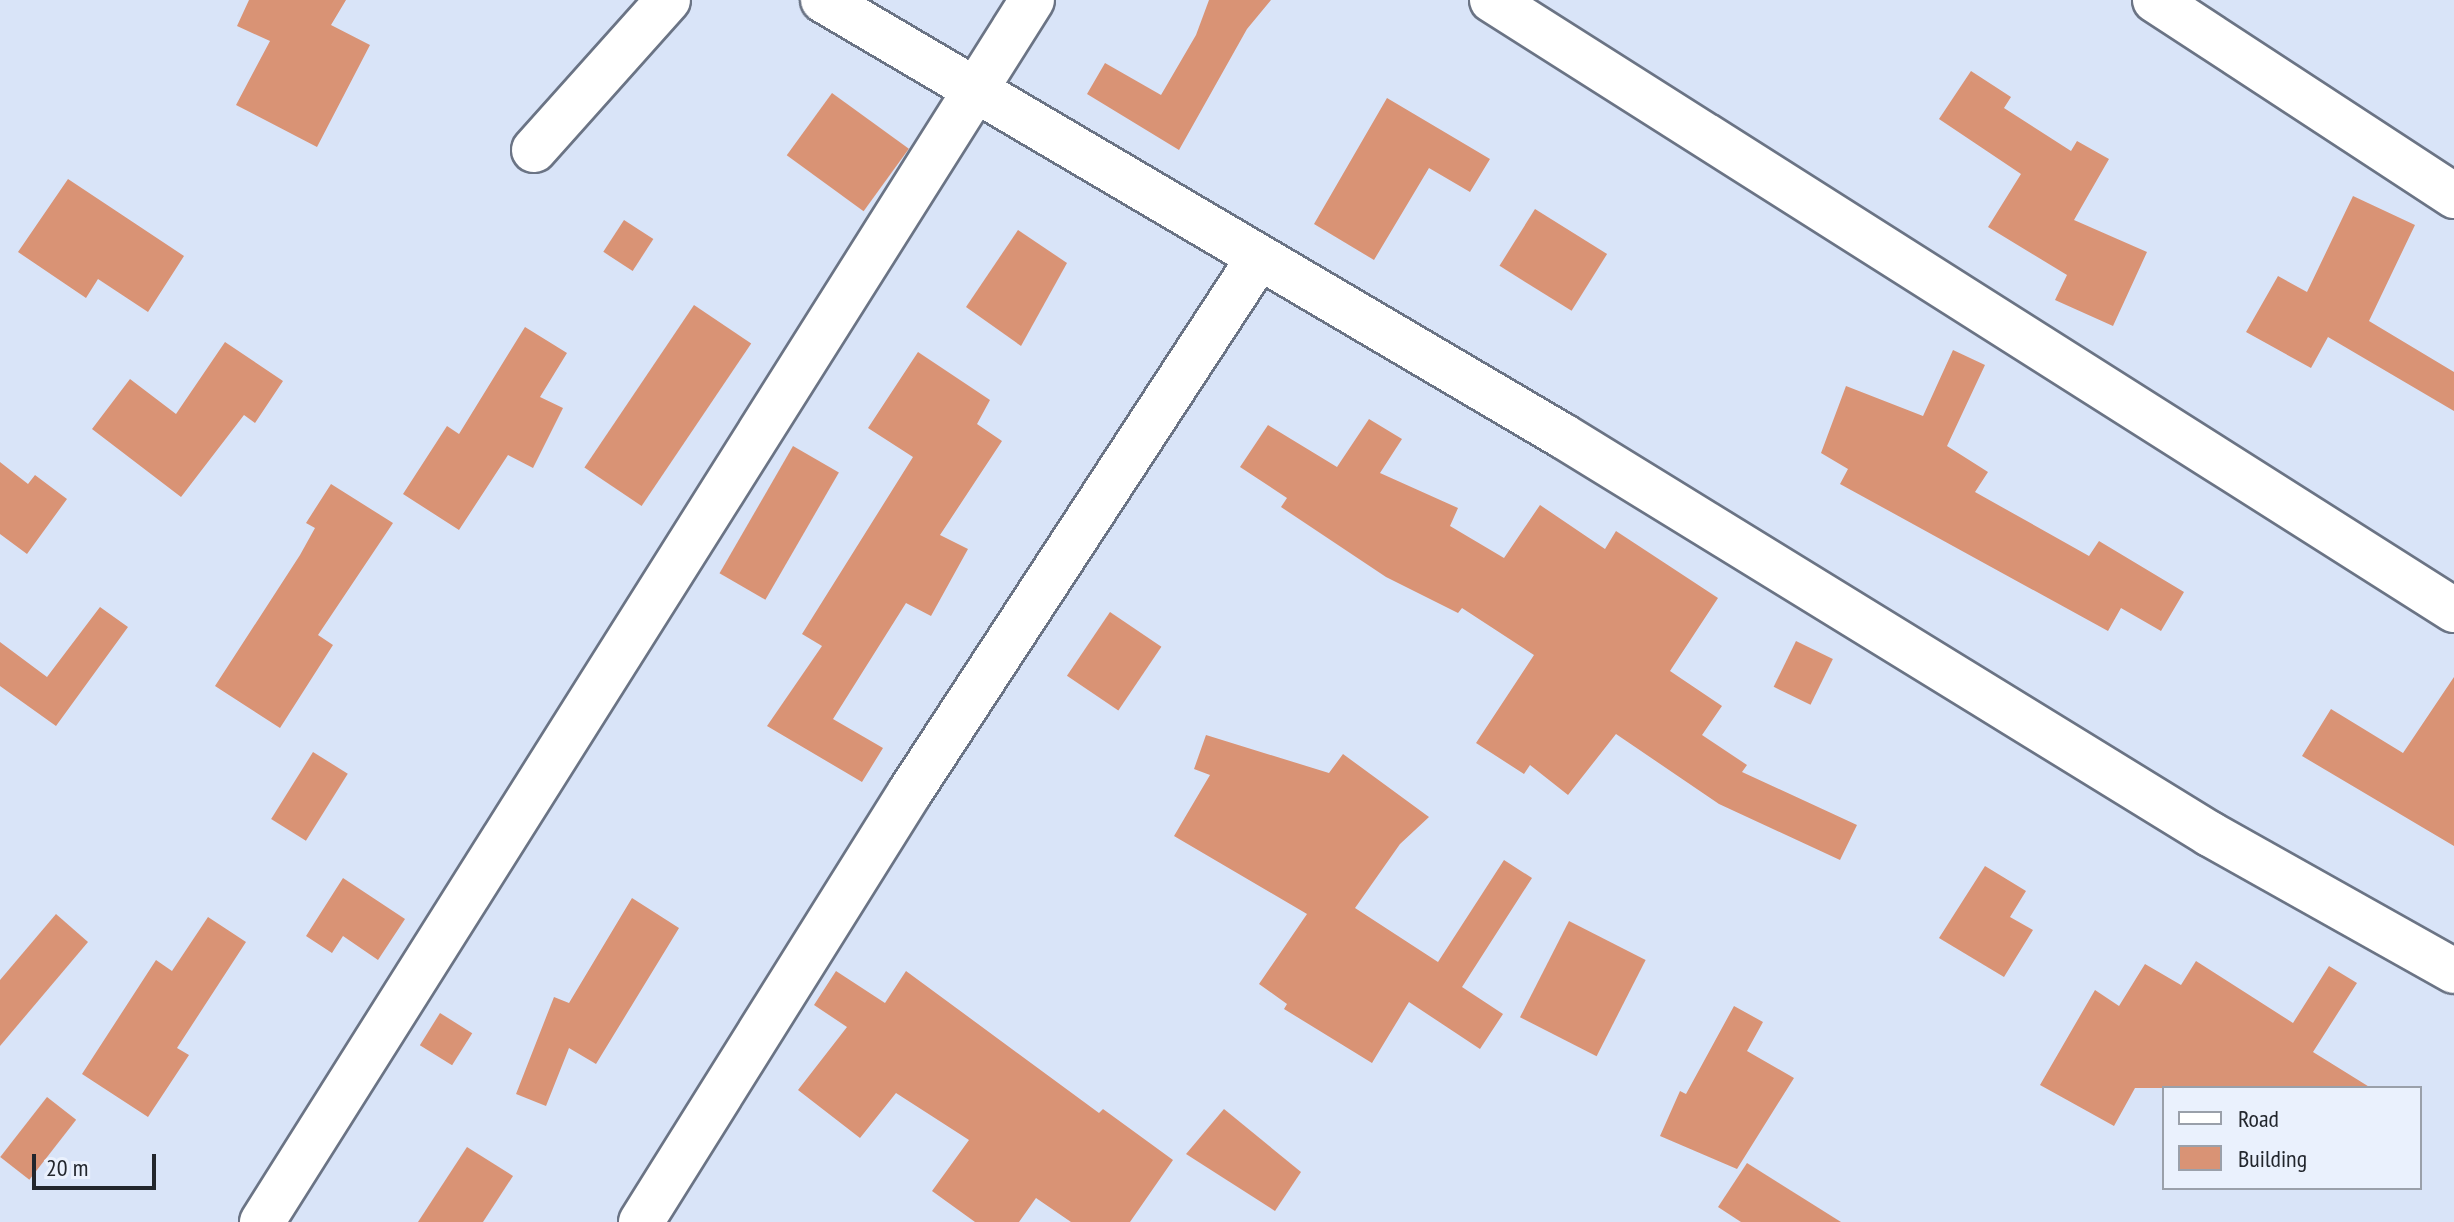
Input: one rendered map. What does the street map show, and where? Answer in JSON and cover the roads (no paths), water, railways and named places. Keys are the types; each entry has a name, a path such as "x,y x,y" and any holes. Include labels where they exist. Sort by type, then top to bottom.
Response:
{"street":[{"path":"534,150 668,0"},
{"path":"823,0 974,92 1563,436 2210,834 2454,971"},
{"path":"262,1222 1032,0"},
{"path":"1492,0 2454,610"},
{"path":"2155,0 2454,196"},
{"path":"641,1222 910,792 1258,259"}]}
